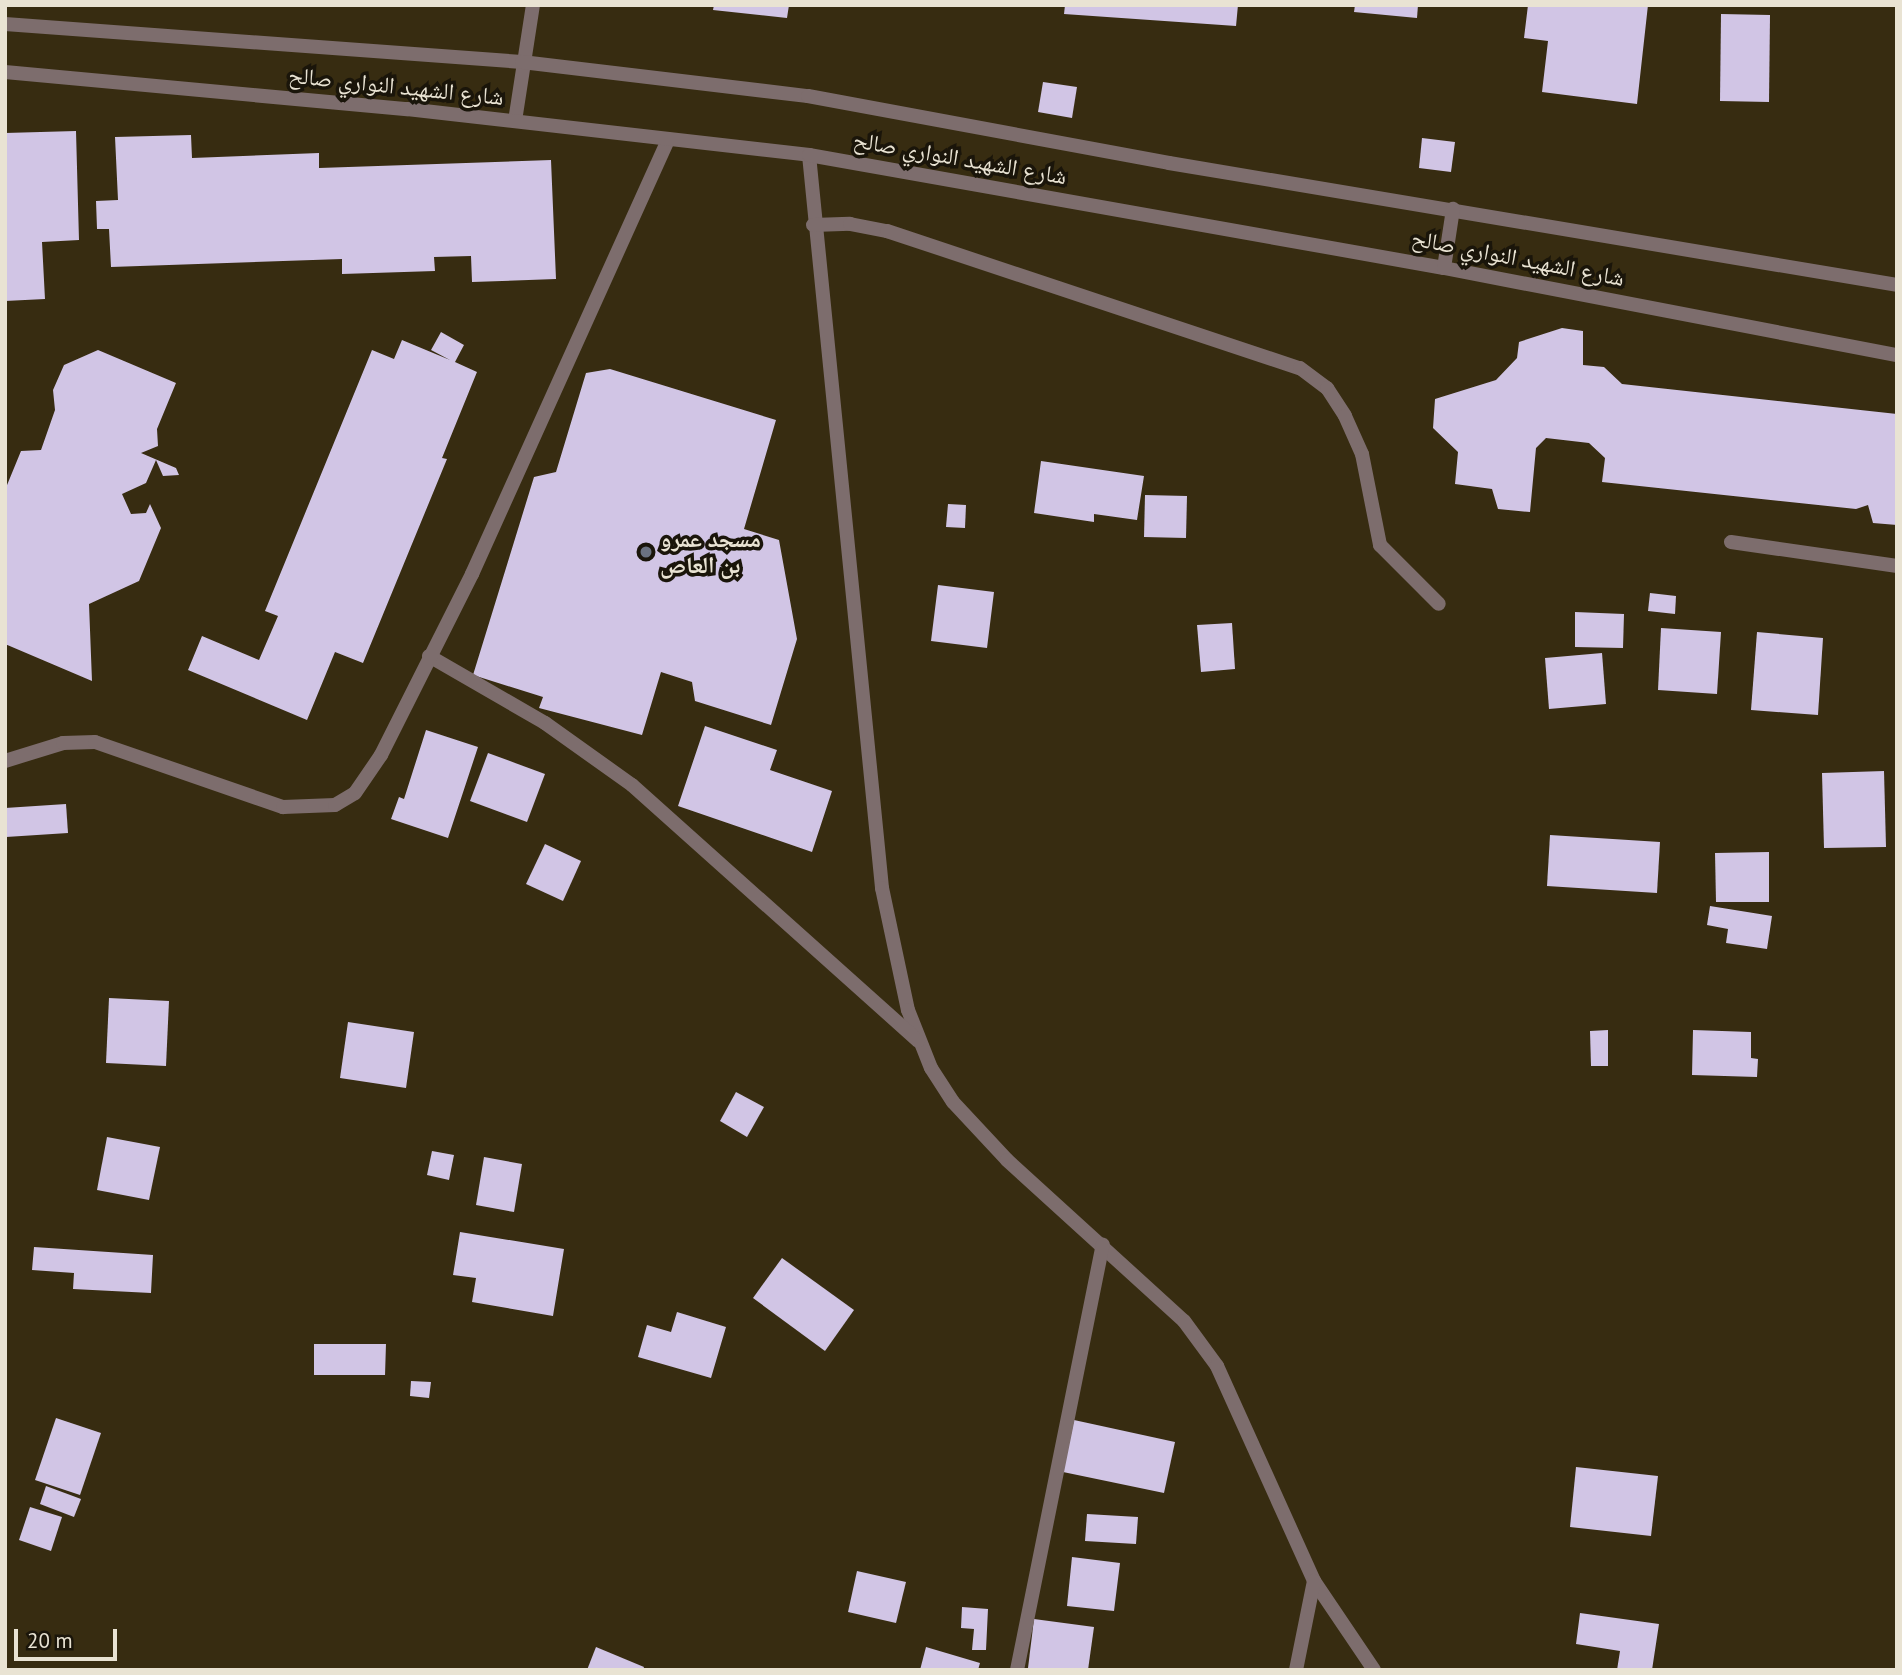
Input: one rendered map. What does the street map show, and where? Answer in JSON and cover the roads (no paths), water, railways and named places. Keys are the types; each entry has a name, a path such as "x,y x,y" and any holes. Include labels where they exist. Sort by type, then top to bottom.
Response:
{"street":[{"path":"515,121 522,62 533,5"},
{"name":"شارع الشهيد النواري صالح","path":"5,24 522,62 808,96 1897,285"},
{"name":"شارع الشهيد النواري صالح","path":"5,72 515,121 809,155 1444,268 1897,355"},
{"path":"5,761 52,745 95,742 283,807 335,804 355,793 370,775 472,574 668,139"},
{"path":"809,155 813,225 882,888 894,956 922,1045 953,1102 1007,1160 1184,1321 1217,1366 1314,1581 1374,1670"},
{"path":"1444,268 1452,209"},
{"path":"813,225 849,224 887,231 1300,368 1326,388 1345,415 1362,454 1380,545 1439,604"},
{"path":"1731,542 1897,566"},
{"path":"429,656 545,723 632,785 922,1045"},
{"path":"1017,1670 1103,1245"},
{"path":"1296,1670 1314,1581"}],"place":[{"name":"مسجد عمرو بن العاص","path":"646,552"}]}
